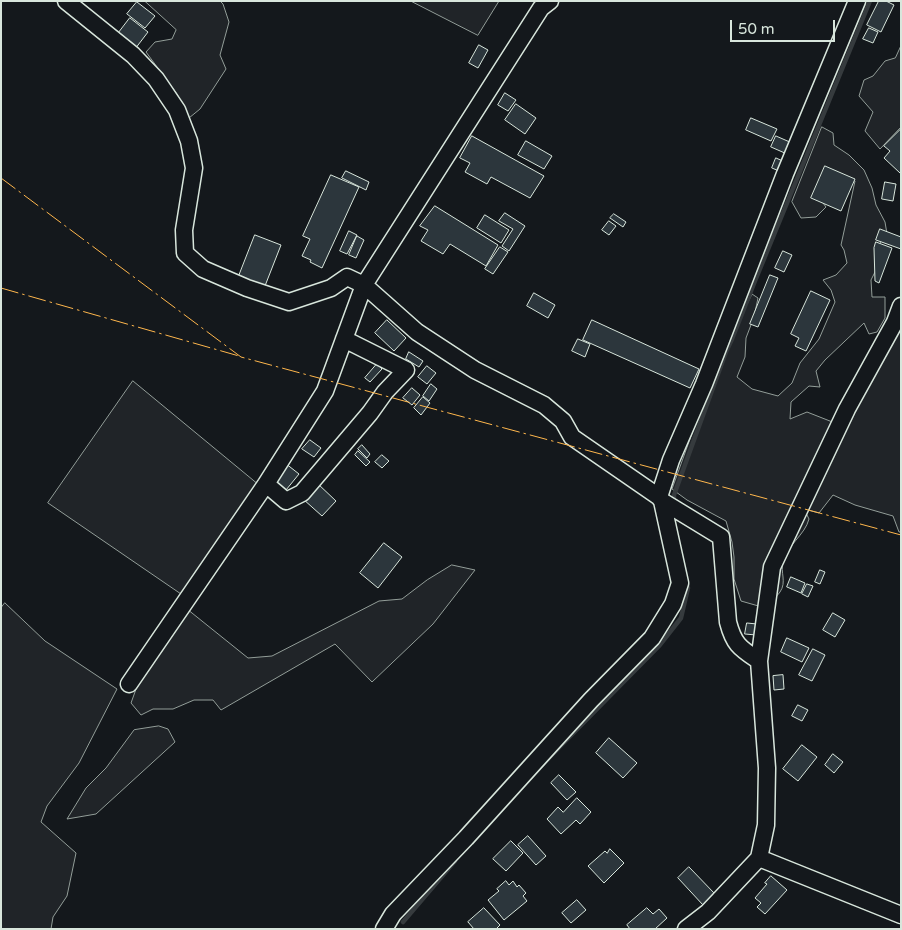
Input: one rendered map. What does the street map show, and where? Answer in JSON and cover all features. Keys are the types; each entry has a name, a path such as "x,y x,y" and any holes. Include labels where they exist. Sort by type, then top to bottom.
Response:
{"street":[{"path":"66,1 133,55 156,79 177,110 189,141 194,168 184,230 185,253 203,269 247,288 289,302 331,288 346,277 364,285 417,332 475,370 544,405 562,421 572,437 660,499 721,537 728,622 732,635 739,646 759,661"},
{"path":"129,684 266,484 325,390 364,285 541,8 550,1"},
{"path":"387,927 394,914 591,700 652,638 673,604 680,583 660,499 671,460 704,384 785,174 857,1"},
{"path":"686,929 708,912 759,858 766,825 767,768 759,661 772,567 847,409 895,322 901,306"},
{"path":"266,484 286,501 302,493 370,414 384,392 406,370 344,339"},
{"path":"759,858 901,915"}],"shaded area":[{"path":"145,1 220,1 223,4 229,22 220,55 226,69 200,109 189,118 177,94 146,52 155,42 172,39 176,30"},
{"path":"411,1 499,1 478,35"},
{"path":"901,46 901,127 880,149 865,131 873,112 859,96 864,80 873,76 885,61 895,58"},
{"path":"822,127 833,133 834,145 849,155 864,170 872,188 876,205 885,222 887,234 877,247 876,270 871,280 872,297 885,297 885,318 877,332 869,334 864,323 825,360 816,371 820,387 809,386 791,402 790,419 807,412 835,423 860,400 901,329 901,532 899,532 893,516 855,505 833,495 819,513 804,509 809,519 804,530 785,556 782,566 782,588 776,596 762,607 741,601 734,579 732,542 726,521 687,500 672,489 718,361 752,294 758,298 754,317 746,338 745,357 737,377 752,389 778,396 792,383 800,363 819,339 835,302 831,290 823,280 836,275 847,263 841,245 855,181 828,170 820,199 826,207 816,217 801,218 792,202"},
{"path":"133,381 259,485 181,594 48,503"},
{"path":"452,565 475,570 433,624 372,682 335,644 221,710 213,700 194,700 173,709 153,709 141,715 131,703 140,678 187,609 248,658 272,656 379,601 402,599 427,580"},
{"path":"5,603 45,641 117,689 79,763 47,806 41,822 76,853 67,896 53,917 51,929 1,929 1,608"},
{"path":"159,726 168,729 175,742 96,814 67,819 86,788 106,768 134,730"}],"building":[{"path":"879,1 886,1 894,5 881,32 867,25"},
{"path":"137,2 155,16 145,28 127,14"},
{"path":"130,18 148,32 135,49 117,35"},
{"path":"869,28 878,32 873,43 863,39"},
{"path":"479,45 488,50 478,68 469,63"},
{"path":"505,93 516,100 508,111 498,105"},
{"path":"516,104 536,118 525,134 505,120"},
{"path":"751,118 777,129 771,141 746,130"},
{"path":"901,129 900,173 884,158 890,151 884,146"},
{"path":"472,136 544,176 530,198 491,177 487,184 465,172 470,163 460,158"},
{"path":"776,136 792,143 787,154 771,147"},
{"path":"526,141 552,156 544,169 518,155"},
{"path":"776,158 785,162 781,172 772,168"},
{"path":"825,166 855,179 841,211 811,198"},
{"path":"346,171 369,182 366,190 342,178"},
{"path":"331,175 359,187 322,268 302,256 310,239 303,236"},
{"path":"885,182 896,184 893,201 882,199"},
{"path":"435,206 498,245 486,266 450,244 443,254 421,241 428,230 420,226"},
{"path":"505,213 525,226 509,251 502,246 513,229 499,221"},
{"path":"614,214 626,222 623,227 610,218"},
{"path":"485,215 509,230 501,243 477,228"},
{"path":"609,221 616,226 609,235 602,230"},
{"path":"880,229 901,237 901,249 876,240"},
{"path":"349,231 357,235 347,254 340,251"},
{"path":"255,235 281,245 263,291 237,281"},
{"path":"357,236 364,240 356,258 349,255"},
{"path":"876,242 892,248 879,283 875,281 874,248"},
{"path":"500,247 508,252 493,274 485,269"},
{"path":"783,251 792,255 784,272 775,268"},
{"path":"770,275 778,278 758,327 750,324"},
{"path":"811,291 830,300 806,351 795,346 799,338 791,334"},
{"path":"534,293 555,305 548,318 527,306"},
{"path":"387,320 406,338 394,351 375,333"},
{"path":"592,320 699,369 690,388 583,340"},
{"path":"578,339 590,344 585,357 572,351"},
{"path":"409,352 423,361 419,367 406,359"},
{"path":"377,364 382,369 370,382 365,378"},
{"path":"427,366 436,373 427,384 418,377"},
{"path":"431,384 437,389 429,401 423,396"},
{"path":"412,388 420,395 412,405 403,398"},
{"path":"423,397 430,403 421,415 414,408"},
{"path":"310,440 321,448 314,457 302,449"},
{"path":"362,445 370,454 367,458 358,449"},
{"path":"358,451 370,462 366,466 355,455"},
{"path":"382,455 389,461 382,468 375,462"},
{"path":"285,463 299,474 286,490 272,479"},
{"path":"317,483 336,501 322,516 303,499"},
{"path":"384,543 402,557 378,588 360,573"},
{"path":"820,570 825,572 820,584 815,582"},
{"path":"791,577 805,583 801,593 787,587"},
{"path":"807,584 813,586 808,597 802,594"},
{"path":"833,613 845,620 835,637 823,630"},
{"path":"747,623 757,624 756,635 745,634"},
{"path":"787,638 809,648 802,662 781,652"},
{"path":"813,649 825,655 812,681 799,675"},
{"path":"783,675 784,689 774,690 773,676"},
{"path":"798,705 808,710 802,721 792,716"},
{"path":"609,738 637,763 623,778 596,753"},
{"path":"802,745 817,757 798,781 783,769"},
{"path":"833,754 843,762 834,773 825,765"},
{"path":"559,775 576,792 567,800 551,783"},
{"path":"577,798 591,812 580,824 576,820 561,834 547,819 558,807 563,812"},
{"path":"528,836 546,856 536,865 518,845"},
{"path":"511,841 523,853 506,871 493,859"},
{"path":"610,849 624,863 604,883 588,866"},
{"path":"689,867 715,894 703,905 678,878"},
{"path":"771,876 787,890 765,914 757,907 761,903 755,898"},
{"path":"506,881 509,885 513,881 517,887 519,885 526,893 523,896 527,901 504,920 488,900 499,891 497,889"},
{"path":"577,900 586,910 571,923 562,913"},
{"path":"484,908 500,925 496,929 474,929 468,922"},
{"path":"647,908 653,914 659,909 667,918 655,929 630,929 627,925"}],"waterway":[{"path":"674,501 674,495 726,352 870,1"},
{"path":"541,766 659,646 681,618 688,588 686,581"},
{"path":"403,922 455,861"}],"power":[{"path":"1,178 241,357 901,535"},
{"path":"1,288 239,356"}]}
